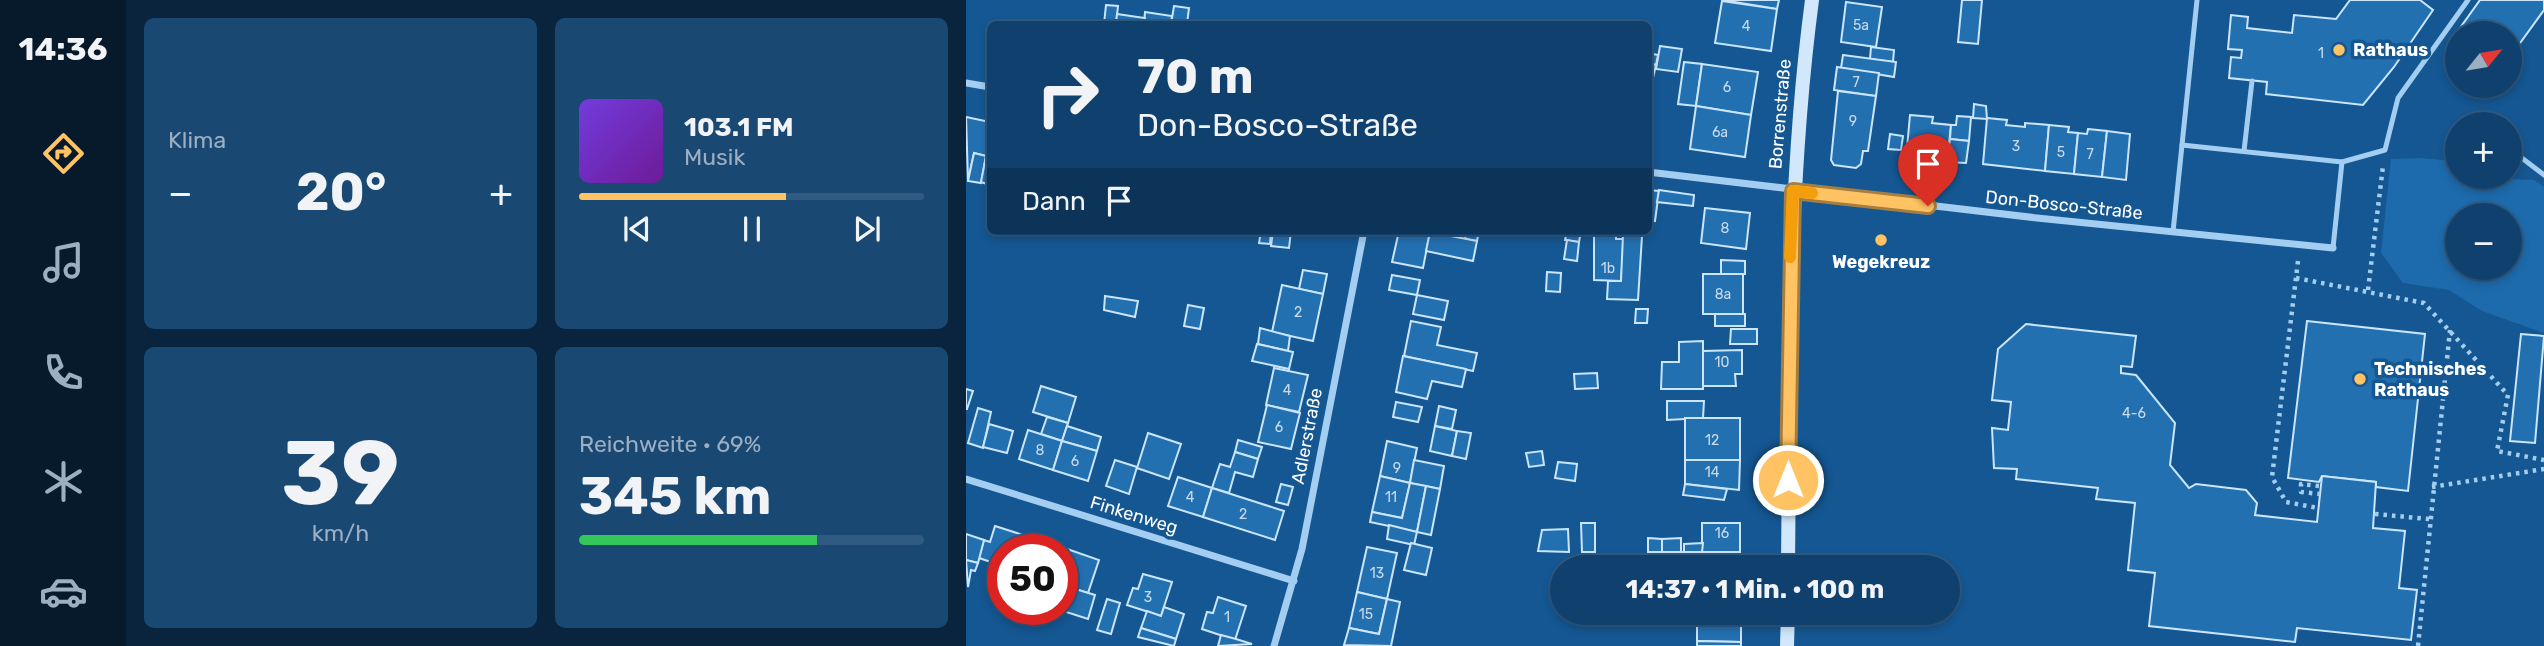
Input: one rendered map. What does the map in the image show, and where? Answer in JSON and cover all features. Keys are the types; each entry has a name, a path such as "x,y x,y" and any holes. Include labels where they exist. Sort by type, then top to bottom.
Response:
{"main road":[{"name":"Borrenstraße","path":"1788,555 1793,191 1812,0"},
{"path":"1787,646 1788,625"}],"street":[{"path":"966,83 987,86"},
{"name":"Don-Bosco-Straße","path":"1652,173 1793,191 2333,247"},
{"name":"Adlerstraße","path":"1275,646 1294,581 1363,235"},
{"name":"Finkenweg","path":"966,480 1294,581"}],"lane":[{"path":"2173,232 2197,0"},
{"path":"2182,145 2342,162 2385,150 2398,98 2468,0"},
{"path":"2244,151 2252,81"},
{"path":"2522,158 2544,175"},
{"path":"2333,247 2342,162"}],"path":[{"path":"2368,290 2385,150"},
{"path":"2299,244 2272,477 2286,502 2318,508"},
{"path":"2296,278 2424,303 2508,395 2497,451 2544,460"},
{"path":"2418,646 2450,329"},
{"path":"2432,487 2544,469"},
{"path":"2319,486 2301,484 2301,492 2320,494"},
{"path":"2375,513 2429,519"}],"shaded area":[{"path":"2391,159 2445,160 2445,189 2522,189 2522,180 2534,180 2544,187 2544,333 2482,311 2449,290 2403,283 2381,253"}],"building":[{"path":"1722,0 1779,0 1777,9"},
{"path":"1962,0 1982,0 1978,44 1958,42"},
{"path":"2350,0 2420,0 2433,10 2394,67 2363,105 2266,94 2267,82 2229,78 2231,57 2241,58 2242,50 2228,49 2231,15 2248,17 2247,28 2292,33 2294,15 2336,19"},
{"path":"2480,0 2544,0 2544,10 2522,40 2522,21 2465,21"},
{"path":"1722,1 1777,9 1771,51 1715,43"},
{"path":"1846,2 1882,7 1876,47 1841,42"},
{"path":"1106,5 1118,6 1116,21 1104,21"},
{"path":"1174,6 1189,8 1187,21 1172,21"},
{"path":"1145,12 1172,16 1171,21 1144,21"},
{"path":"1117,14 1145,18 1144,21 1116,21"},
{"path":"1660,46 1682,49 1678,72 1656,69"},
{"path":"1871,47 1894,50 1893,62 1870,59"},
{"path":"1652,54 1658,55 1656,65 1652,64"},
{"path":"1843,55 1896,62 1894,77 1841,68"},
{"path":"1684,62 1702,64 1696,106 1678,104"},
{"path":"1652,64 1656,65 1652,82"},
{"path":"1702,64 1758,72 1751,115 1696,106"},
{"path":"1837,67 1879,73 1876,96 1834,90"},
{"path":"1838,91 1876,96 1868,151 1863,151 1861,164 1856,168 1834,165 1831,160"},
{"path":"1974,104 1986,106 1987,119 1973,118"},
{"path":"1696,106 1751,115 1745,157 1690,149"},
{"path":"1910,115 1933,117 1932,123 1951,125 1947,163 1906,159"},
{"path":"1957,116 1971,117 1969,141 1950,139 1951,125 1956,125"},
{"path":"966,117 987,121 986,156 974,153 968,181"},
{"path":"1987,118 2007,120 2006,125 2049,125 2045,171 1983,164"},
{"path":"2049,125 2069,127 2068,132 2078,133 2074,174 2045,171"},
{"path":"2088,129 2107,131 2102,177 2074,174 2078,133 2087,134"},
{"path":"2107,131 2130,134 2126,180 2102,177"},
{"path":"1890,134 1903,136 1901,150 1888,149"},
{"path":"1950,139 1969,141 1966,163 1947,162"},
{"path":"974,153 986,156 981,183 968,181"},
{"path":"986,156 987,184 981,182"},
{"path":"1652,190 1659,191 1655,221 1652,221"},
{"path":"1659,190 1694,195 1693,206 1657,202"},
{"path":"1705,208 1750,213 1746,249 1701,243"},
{"path":"1260,235 1271,235 1270,244 1259,243"},
{"path":"1272,235 1291,235 1289,248 1271,246"},
{"path":"1398,235 1429,235 1423,268 1392,262"},
{"path":"1429,235 1477,241 1473,261 1426,251"},
{"path":"1466,235 1478,235 1477,241 1465,239"},
{"path":"1566,235 1580,235 1579,242 1565,240"},
{"path":"1594,235 1616,235 1616,239 1624,239 1621,281 1594,280"},
{"path":"1623,235 1642,236 1638,300 1607,299 1608,281 1621,281"},
{"path":"1567,240 1579,242 1577,261 1564,259"},
{"path":"1721,260 1745,261 1745,274 1721,274"},
{"path":"1303,270 1327,274 1323,294 1299,289"},
{"path":"1547,272 1561,273 1560,292 1546,291"},
{"path":"1703,274 1743,274 1743,314 1703,314"},
{"path":"1392,275 1420,280 1417,295 1389,290"},
{"path":"1282,285 1323,294 1313,341 1272,332"},
{"path":"1417,295 1448,301 1444,320 1413,314"},
{"path":"1105,296 1138,301 1135,317 1104,310"},
{"path":"1188,305 1204,308 1200,329 1184,326"},
{"path":"1636,309 1648,309 1647,323 1635,323"},
{"path":"1715,314 1745,314 1745,326 1715,326"},
{"path":"1411,321 1441,327 1437,345 1477,353 1473,371 1404,356"},
{"path":"2307,321 2425,334 2408,491 2376,487 2376,482 2322,476 2319,482 2288,478"},
{"path":"2026,324 2136,336 2132,367 2121,366 2121,373 2136,375 2175,423 2170,465 2189,488 2196,484 2246,490 2257,503 2255,515 2317,522 2322,476 2376,482 2373,528 2405,531 2399,588 2417,590 2411,640 2297,628 2295,642 2149,626 2155,573 2128,570 2135,503 2096,499 2098,488 2016,479 2017,469 1994,468 1992,428 2008,430 2011,402 1992,400 1998,349"},
{"path":"1260,328 1290,336 1288,351 1258,344"},
{"path":"1731,329 1757,329 1757,344 1730,344"},
{"path":"2521,334 2544,336 2535,443 2510,441"},
{"path":"1703,341 1703,389 1661,389 1662,362 1679,362 1679,342"},
{"path":"1257,344 1293,352 1289,369 1252,361"},
{"path":"1742,350 1742,374 1735,374 1736,386 1703,386 1703,351"},
{"path":"1403,356 1466,369 1462,387 1432,381 1427,399 1396,392"},
{"path":"1274,368 1308,375 1299,412 1266,405"},
{"path":"1597,373 1598,388 1575,389 1574,374"},
{"path":"1041,386 1076,397 1068,423 1033,412"},
{"path":"966,389 973,391 967,409 966,409"},
{"path":"1667,401 1704,401 1703,418 1667,420"},
{"path":"1396,402 1422,407 1418,422 1393,417"},
{"path":"1267,405 1300,413 1291,449 1258,442"},
{"path":"1439,406 1456,410 1452,429 1435,426"},
{"path":"978,408 991,412 983,448 968,443"},
{"path":"1047,417 1068,423 1062,441 1041,434"},
{"path":"1685,418 1740,418 1740,460 1685,460"},
{"path":"989,424 1013,431 1007,453 983,447"},
{"path":"1067,426 1101,437 1097,451 1062,441"},
{"path":"1435,426 1457,431 1452,456 1430,451"},
{"path":"1028,430 1062,441 1053,470 1019,459"},
{"path":"1457,431 1471,433 1466,459 1452,456"},
{"path":"1148,433 1181,444 1169,479 1137,468"},
{"path":"1238,440 1262,447 1258,459 1235,452"},
{"path":"1062,441 1097,451 1088,481 1053,470"},
{"path":"1387,441 1417,448 1410,483 1380,476"},
{"path":"1542,451 1544,465 1529,467 1526,453"},
{"path":"1235,452 1258,459 1253,477 1235,472 1229,493 1212,488 1220,464 1230,467"},
{"path":"1115,460 1137,467 1129,494 1106,486"},
{"path":"1414,460 1444,466 1440,489 1410,483"},
{"path":"1685,460 1740,460 1739,490 1685,484"},
{"path":"1558,462 1577,464 1575,481 1555,478"},
{"path":"1380,476 1410,483 1402,518 1372,512"},
{"path":"1178,477 1212,488 1203,517 1168,506"},
{"path":"1410,483 1426,486 1417,532 1370,522 1372,512 1402,518"},
{"path":"1281,484 1293,487 1288,505 1276,502"},
{"path":"1685,484 1727,489 1724,500 1683,495"},
{"path":"1426,486 1440,489 1431,535 1417,532"},
{"path":"1212,488 1284,511 1275,540 1203,517"},
{"path":"1581,523 1595,523 1595,552 1582,552"},
{"path":"1702,523 1740,523 1740,552 1702,552"},
{"path":"1389,525 1417,532 1414,545 1387,539"},
{"path":"995,526 1020,534 992,534"},
{"path":"1568,529 1569,552 1538,551 1542,530"},
{"path":"966,534 984,540 978,563 966,560"},
{"path":"1648,538 1662,539 1662,552 1648,552"},
{"path":"1681,538 1681,552 1662,552 1662,539"},
{"path":"984,540 987,541 987,561 979,558"},
{"path":"1411,543 1432,548 1426,575 1404,570"},
{"path":"1703,543 1702,552 1684,553 1684,544"},
{"path":"1367,547 1397,553 1387,599 1357,592"},
{"path":"1648,552 1662,552 1662,555 1648,555"},
{"path":"1662,552 1681,552 1681,555 1662,555"},
{"path":"1681,552 1702,552 1702,555 1681,555"},
{"path":"1702,552 1740,552 1740,555 1702,555"},
{"path":"1078,553 1099,560 1088,593 1078,590"},
{"path":"966,560 978,563 975,571 971,570 968,587"},
{"path":"1143,574 1172,582 1161,616 1127,605 1133,588 1138,589"},
{"path":"1078,590 1095,595 1088,619 1078,616"},
{"path":"1357,592 1387,599 1379,634 1349,628"},
{"path":"1218,597 1246,606 1235,640 1202,629 1207,612 1213,613"},
{"path":"1107,599 1120,603 1111,634 1097,630"},
{"path":"1387,599 1400,602 1391,646 1344,645 1349,628 1379,634"},
{"path":"1164,607 1184,614 1176,639 1141,628 1147,611 1161,616"},
{"path":"1697,625 1741,625 1741,642 1697,641"},
{"path":"1141,628 1176,639 1174,646 1138,637"},
{"path":"1221,635 1236,639 1252,644 1218,646"},
{"path":"1697,641 1741,642 1741,646 1697,646"}],"slow traffic":[{"path":"1790,257 1793,191 1812,193"}],"place":[{"name":"Rathaus","path":"2339,50"},
{"name":"Wegekreuz","path":"1881,240"},
{"name":"Technisches Rathaus","path":"2360,379"}],"route":[{"path":"1788,480 1793,191 1928,206"}]}
